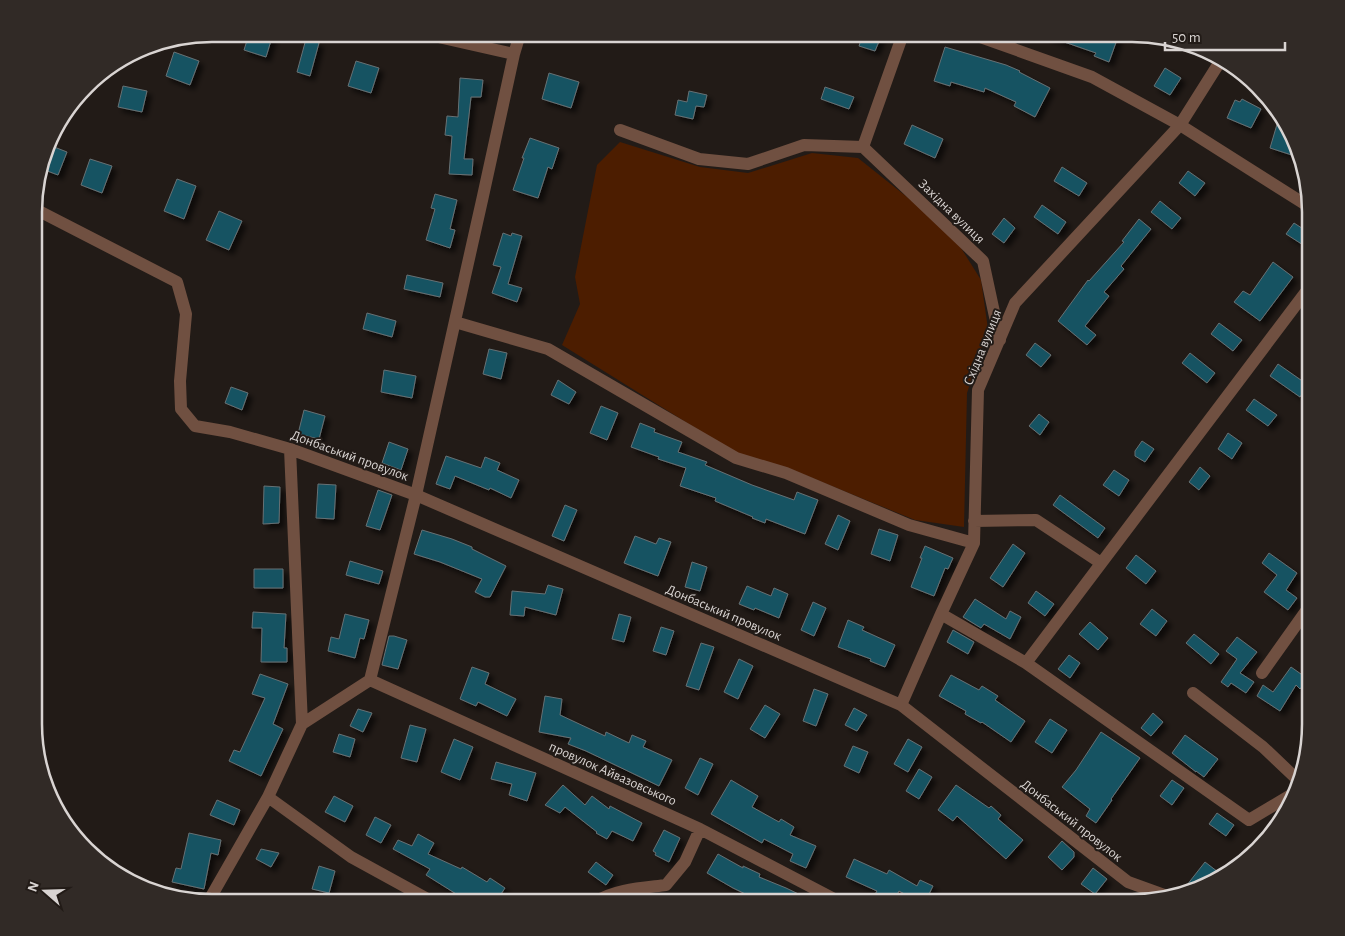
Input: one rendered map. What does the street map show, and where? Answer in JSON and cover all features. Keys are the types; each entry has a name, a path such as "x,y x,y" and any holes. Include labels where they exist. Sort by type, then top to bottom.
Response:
{"street":[{"path":"465,43 514,54"},
{"path":"302,724 370,680 416,494 517,43"},
{"path":"620,130 699,158 748,164 804,145 863,147 900,43"},
{"path":"997,43 1092,77 1180,125 1302,202"},
{"name":"Східна вулиця","path":"901,705 974,543 978,390 1015,303 1180,125 1217,65"},
{"name":"Західна вулиця","path":"863,147 983,261 1000,340"},
{"name":"Донбаський провулок","path":"42,212 177,282 186,314 180,381 181,409 195,426 230,432 290,449 416,494 901,705 1128,882 1155,892"},
{"path":"1026,663 1302,297"},
{"path":"455,322 548,350 736,458 786,473 909,525 974,543"},
{"path":"213,893 268,797 302,724 290,449"},
{"path":"974,520 1036,520 1101,563"},
{"path":"941,614 1026,663 1249,820 1285,799"},
{"path":"1262,673 1302,617"},
{"name":"провулок Айвазовського","path":"370,680 700,829 824,894"},
{"path":"1193,694 1264,747 1294,776"},
{"path":"268,797 351,857 417,893"},
{"path":"617,893 627,890 666,885 685,862 700,829"}],"shaded area":[{"path":"620,142 700,167 748,173 812,153 858,158 951,232 981,280 988,329 967,393 964,527 915,520 790,469 737,454 562,345 580,304 575,277 597,165"}],"building":[{"path":"246,43 270,43 266,57 244,50"},
{"path":"305,43 319,43 310,76 297,72"},
{"path":"860,43 878,43 875,51 859,46"},
{"path":"1067,43 1116,43 1109,62 1094,56 1096,53"},
{"path":"945,47 1006,65 1050,88 1035,117 1014,106 1016,102 985,88 984,92 951,82 950,86 934,81"},
{"path":"174,52 199,61 190,85 166,76"},
{"path":"356,61 379,68 371,93 348,86"},
{"path":"1165,68 1181,78 1170,95 1154,86"},
{"path":"549,73 579,82 571,108 542,99"},
{"path":"460,78 483,80 481,97 471,97 464,159 473,159 472,175 449,174 452,136 445,135 447,116 458,117"},
{"path":"123,86 147,91 142,112 118,107"},
{"path":"825,87 854,97 849,109 821,99"},
{"path":"689,91 707,95 704,107 696,106 693,119 675,115 678,100 687,102"},
{"path":"1242,99 1261,109 1251,128 1227,118 1235,100 1240,102"},
{"path":"1277,124 1292,155 1270,148"},
{"path":"912,125 943,139 935,158 904,144"},
{"path":"530,138 559,148 552,169 548,167 538,198 513,190"},
{"path":"55,147 67,152 58,175 48,171"},
{"path":"90,159 112,166 102,193 81,185"},
{"path":"1062,167 1087,183 1079,196 1054,181"},
{"path":"1188,171 1205,183 1195,196 1179,183"},
{"path":"177,179 196,186 184,219 164,211"},
{"path":"435,194 457,200 450,229 455,230 450,248 426,240 435,209 431,208"},
{"path":"1160,201 1181,218 1172,229 1151,212"},
{"path":"1042,205 1066,222 1058,234 1034,217"},
{"path":"219,211 242,221 229,250 206,240"},
{"path":"1004,218 1015,228 1004,243 992,234"},
{"path":"1139,219 1151,229 1121,266 1124,269 1104,292 1109,296 1085,326 1096,335 1087,345 1058,321 1088,280 1124,242 1122,241"},
{"path":"1294,223 1302,228 1302,244 1286,234"},
{"path":"503,233 511,236 512,233 522,236 508,284 522,288 517,302 492,293 501,267 493,265"},
{"path":"1273,262 1293,277 1260,321 1234,302 1243,291 1250,295"},
{"path":"407,275 443,283 440,297 404,289"},
{"path":"367,313 396,321 392,337 363,329"},
{"path":"1219,323 1242,340 1233,351 1211,334"},
{"path":"1035,343 1051,355 1041,367 1026,355"},
{"path":"489,349 507,353 501,379 483,374"},
{"path":"1190,353 1215,373 1207,383 1182,363"},
{"path":"1278,364 1302,381 1302,394 1300,397 1270,376"},
{"path":"384,370 416,376 412,398 381,392"},
{"path":"558,380 576,392 569,404 551,395"},
{"path":"231,387 248,393 242,410 225,403"},
{"path":"1254,399 1277,415 1268,426 1246,410"},
{"path":"601,406 618,413 607,440 590,433"},
{"path":"304,410 325,416 319,439 298,434"},
{"path":"1039,414 1049,422 1040,435 1029,426"},
{"path":"640,423 655,429 654,432 682,442 678,452 707,462 705,465 794,500 797,492 818,500 805,534 766,519 765,523 715,501 716,498 680,486 686,468 658,459 659,457 631,447"},
{"path":"1228,433 1242,443 1232,459 1218,449"},
{"path":"1142,441 1154,449 1145,462 1135,456 1135,451"},
{"path":"389,442 408,449 401,470 382,463"},
{"path":"446,456 481,468 485,457 500,463 497,470 519,480 511,498 490,488 489,490 455,476 450,489 436,484"},
{"path":"1200,467 1210,476 1199,490 1189,482"},
{"path":"1114,470 1129,480 1119,496 1103,485"},
{"path":"318,484 336,485 334,519 316,518"},
{"path":"264,486 280,487 279,523 263,524"},
{"path":"378,490 392,495 380,530 366,526"},
{"path":"1060,495 1105,528 1098,538 1053,505"},
{"path":"565,505 577,510 564,541 552,536"},
{"path":"838,515 850,521 838,550 825,544"},
{"path":"879,529 898,535 890,561 871,554"},
{"path":"422,530 472,547 472,549 506,566 490,597 485,597 475,592 482,579 414,554"},
{"path":"635,536 656,544 659,538 671,542 658,576 624,563"},
{"path":"1013,544 1025,553 1003,587 990,578"},
{"path":"925,546 953,558 948,569 945,568 934,596 911,587"},
{"path":"1269,553 1297,573 1286,590 1297,598 1288,610 1264,592 1277,575 1262,563"},
{"path":"1136,555 1156,571 1146,584 1126,568"},
{"path":"350,561 383,571 379,584 346,575"},
{"path":"692,562 707,567 700,591 685,587"},
{"path":"254,569 283,569 283,588 254,588"},
{"path":"548,585 563,589 556,615 525,607 524,616 510,615 512,591 545,594"},
{"path":"747,586 771,596 774,588 788,594 779,618 755,608 754,610 739,604"},
{"path":"1036,591 1054,604 1045,616 1028,603"},
{"path":"975,599 1006,619 1010,611 1021,617 1010,639 984,624 981,628 963,617"},
{"path":"813,602 826,608 814,636 801,630"},
{"path":"1152,609 1167,621 1156,636 1140,624"},
{"path":"253,612 286,614 284,648 287,648 287,662 261,662 262,628 252,628"},
{"path":"345,614 369,620 364,639 360,638 355,658 328,651 331,637 339,639"},
{"path":"619,614 631,617 624,642 612,639"},
{"path":"848,620 864,627 862,630 895,645 885,667 870,661 871,659 838,647"},
{"path":"1090,622 1108,638 1098,650 1079,634"},
{"path":"661,627 674,631 666,655 653,651"},
{"path":"953,630 974,642 968,654 947,642"},
{"path":"1194,634 1219,654 1211,664 1186,643"},
{"path":"389,636 407,640 398,669 382,665"},
{"path":"1237,637 1257,652 1240,673 1254,682 1246,693 1231,683 1228,687 1221,682 1237,659 1226,651"},
{"path":"701,643 714,647 699,690 686,686"},
{"path":"1069,655 1080,663 1070,678 1058,669"},
{"path":"739,659 753,666 738,699 724,692"},
{"path":"472,667 489,673 485,684 516,699 507,716 478,702 476,706 460,699"},
{"path":"1291,667 1302,675 1302,686 1300,689 1296,685 1280,711 1257,696 1263,685 1273,692"},
{"path":"260,674 288,684 273,724 283,729 261,776 229,761 234,750 240,752 265,698 252,694"},
{"path":"951,675 979,690 982,686 998,696 995,700 1025,721 1011,742 982,722 965,714 966,711 939,696"},
{"path":"814,689 828,694 816,726 803,721"},
{"path":"545,696 562,699 560,715 605,736 606,732 629,743 632,735 646,741 643,747 672,760 659,786 568,744 571,738 539,732"},
{"path":"765,705 780,714 765,738 750,729"},
{"path":"854,708 867,715 857,731 845,725"},
{"path":"358,709 372,713 363,732 350,726"},
{"path":"1153,713 1163,722 1151,736 1141,728"},
{"path":"1050,719 1067,730 1052,753 1035,742"},
{"path":"410,725 426,729 417,762 401,758"},
{"path":"1101,732 1140,758 1096,823 1086,816 1090,809 1062,787 1076,770"},
{"path":"339,734 355,739 350,757 333,752"},
{"path":"1185,735 1218,759 1204,777 1172,753"},
{"path":"454,739 473,747 460,780 441,772"},
{"path":"908,739 922,747 908,772 894,764"},
{"path":"853,746 868,752 859,773 844,766"},
{"path":"700,758 713,764 698,795 685,788"},
{"path":"496,762 536,773 527,801 509,795 512,784 491,779"},
{"path":"919,769 932,777 919,799 906,791"},
{"path":"731,780 758,796 752,807 779,822 781,819 794,827 790,835 816,846 806,868 790,861 793,854 764,839 762,843 711,814"},
{"path":"1172,780 1184,788 1172,805 1160,796"},
{"path":"563,785 585,805 592,796 609,809 610,806 642,823 633,841 612,831 607,839 596,833 565,807 560,813 545,805"},
{"path":"956,785 989,808 991,806 1001,815 998,819 1023,840 1006,859 957,816 953,821 938,810"},
{"path":"334,796 353,806 345,822 325,812"},
{"path":"217,800 240,810 234,825 210,815"},
{"path":"1217,813 1234,825 1226,836 1209,824"},
{"path":"375,817 391,825 381,843 366,835"},
{"path":"664,830 680,838 669,862 655,855 656,853 653,851"},
{"path":"189,833 221,840 218,855 211,853 204,889 172,882 176,868 181,869"},
{"path":"418,834 434,843 428,854 461,869 462,867 487,882 490,878 505,888 501,893 455,893 426,875 430,869 393,849 398,840 412,846"},
{"path":"1062,841 1074,852 1074,857 1062,870 1048,857"},
{"path":"261,849 279,853 271,867 256,859"},
{"path":"718,854 743,868 743,866 760,874 759,877 798,894 745,894 707,873"},
{"path":"854,859 887,874 889,870 917,886 920,880 933,886 929,894 904,894 899,891 898,894 875,894 877,891 846,877"},
{"path":"596,862 613,875 606,885 588,872"},
{"path":"1205,862 1217,871 1197,881 1188,884"},
{"path":"319,866 335,871 329,893 312,889"},
{"path":"1093,868 1107,879 1095,894 1081,884"}]}
